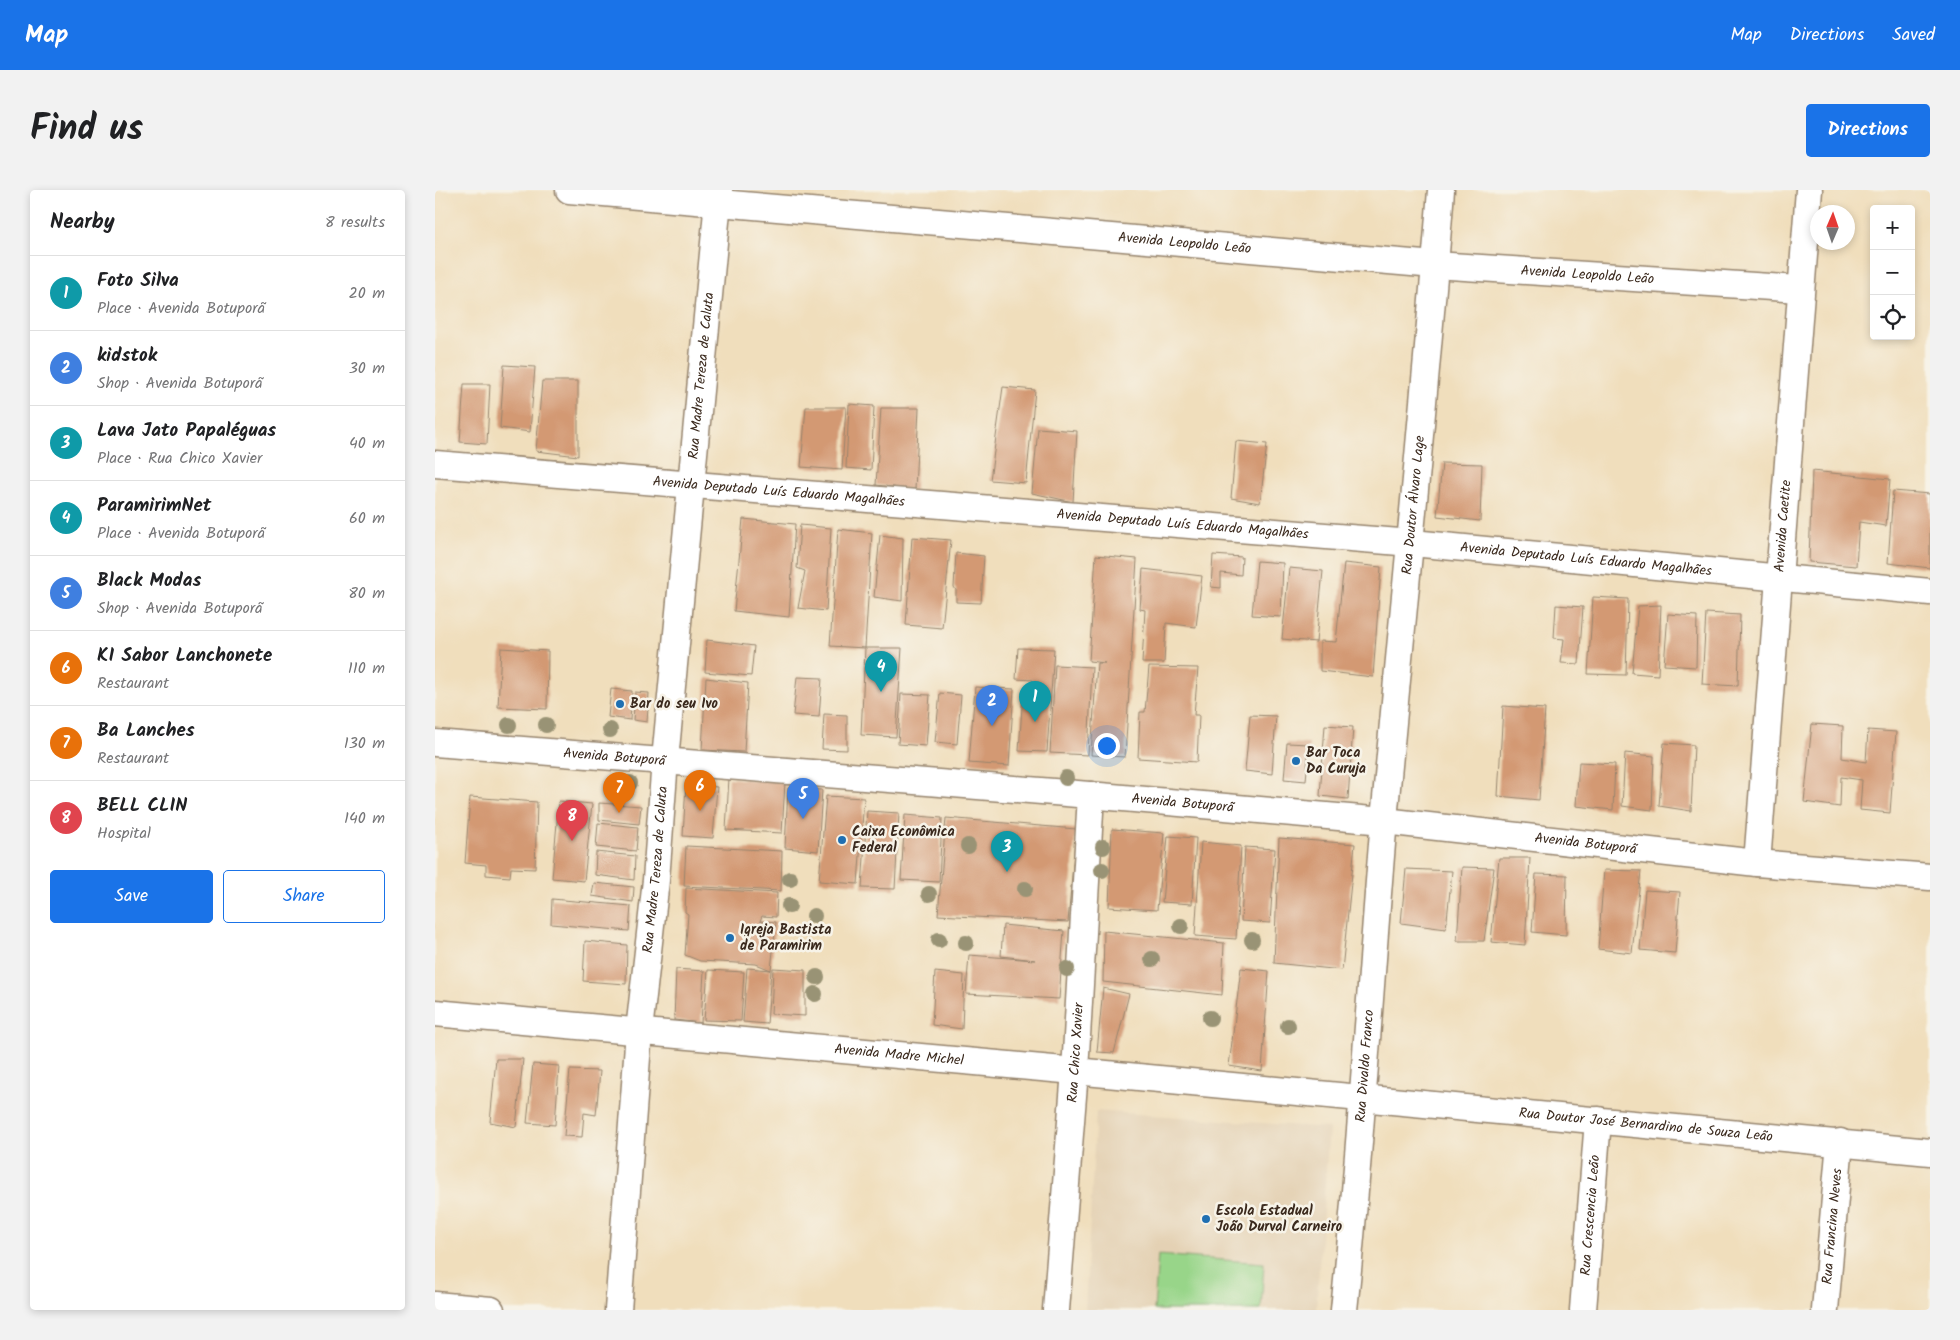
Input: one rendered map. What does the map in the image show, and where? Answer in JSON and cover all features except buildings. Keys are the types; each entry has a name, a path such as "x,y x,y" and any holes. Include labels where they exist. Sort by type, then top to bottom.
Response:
{"street":[{"name":"Avenida Leopoldo Leão","path":"569,190 719,196 1435,265 1800,289"},
{"name":"Rua Doutor Álvaro Lage","path":"1384,821 1412,542 1441,190"},
{"name":"Avenida Caetite","path":"1757,863 1809,190"},
{"name":"Rua Madre Tereza de Caluta","path":"618,1310 639,1031 656,880 690,484 719,196"},
{"name":"Avenida Deputado Luís Eduardo Magalhães","path":"435,464 1412,542 1779,579 1930,592"},
{"name":"Avenida Botuporã","path":"435,743 1091,795 1384,821 1757,863 1930,877"},
{"name":"Rua Chico Xavier","path":"1056,1310 1075,1071 1091,795"},
{"name":"Rua Divaldo Franco","path":"1344,1310 1358,1175 1384,821"},
{"name":"Avenida Madre Michel","path":"435,1013 1363,1098"},
{"name":"Rua Doutor José Bernardino de Souza Leão","path":"1363,1098 1930,1152"},
{"name":"Rua Crescencia Leão","path":"1583,1310 1598,1120"},
{"name":"Rua Francina Neves","path":"1825,1310 1840,1142"},
{"path":"435,1305 491,1310"}],"shaded area":[{"name":"Escola Estadual João Durval Carneiro","path":"1096,1111 1329,1128 1316,1310 1085,1310"}],"green space":[{"path":"1158,1255 1264,1263 1261,1310 1154,1310"}],"place":[{"name":"ParamirimNet","path":"881,692"},
{"name":"Bar do seu Ivo","path":"620,704"},
{"name":"Foto Silva","path":"1035,722"},
{"name":"kidstok","path":"992,726"},
{"name":"Bar Toca Da Curuja","path":"1296,761"},
{"name":"KI Sabor Lanchonete","path":"700,811"},
{"name":"Ba Lanches","path":"619,813"},
{"name":"Black Modas","path":"803,819"},
{"name":"Caixa Econômica Federal","path":"842,840"},
{"name":"BELL CLIN","path":"572,841"},
{"name":"Lava Jato Papaléguas","path":"1007,872"},
{"name":"Igreja Bastista de Paramirim","path":"730,938"},
{"name":"Escola Estadual João Durval Carneiro","path":"1206,1219"}]}
